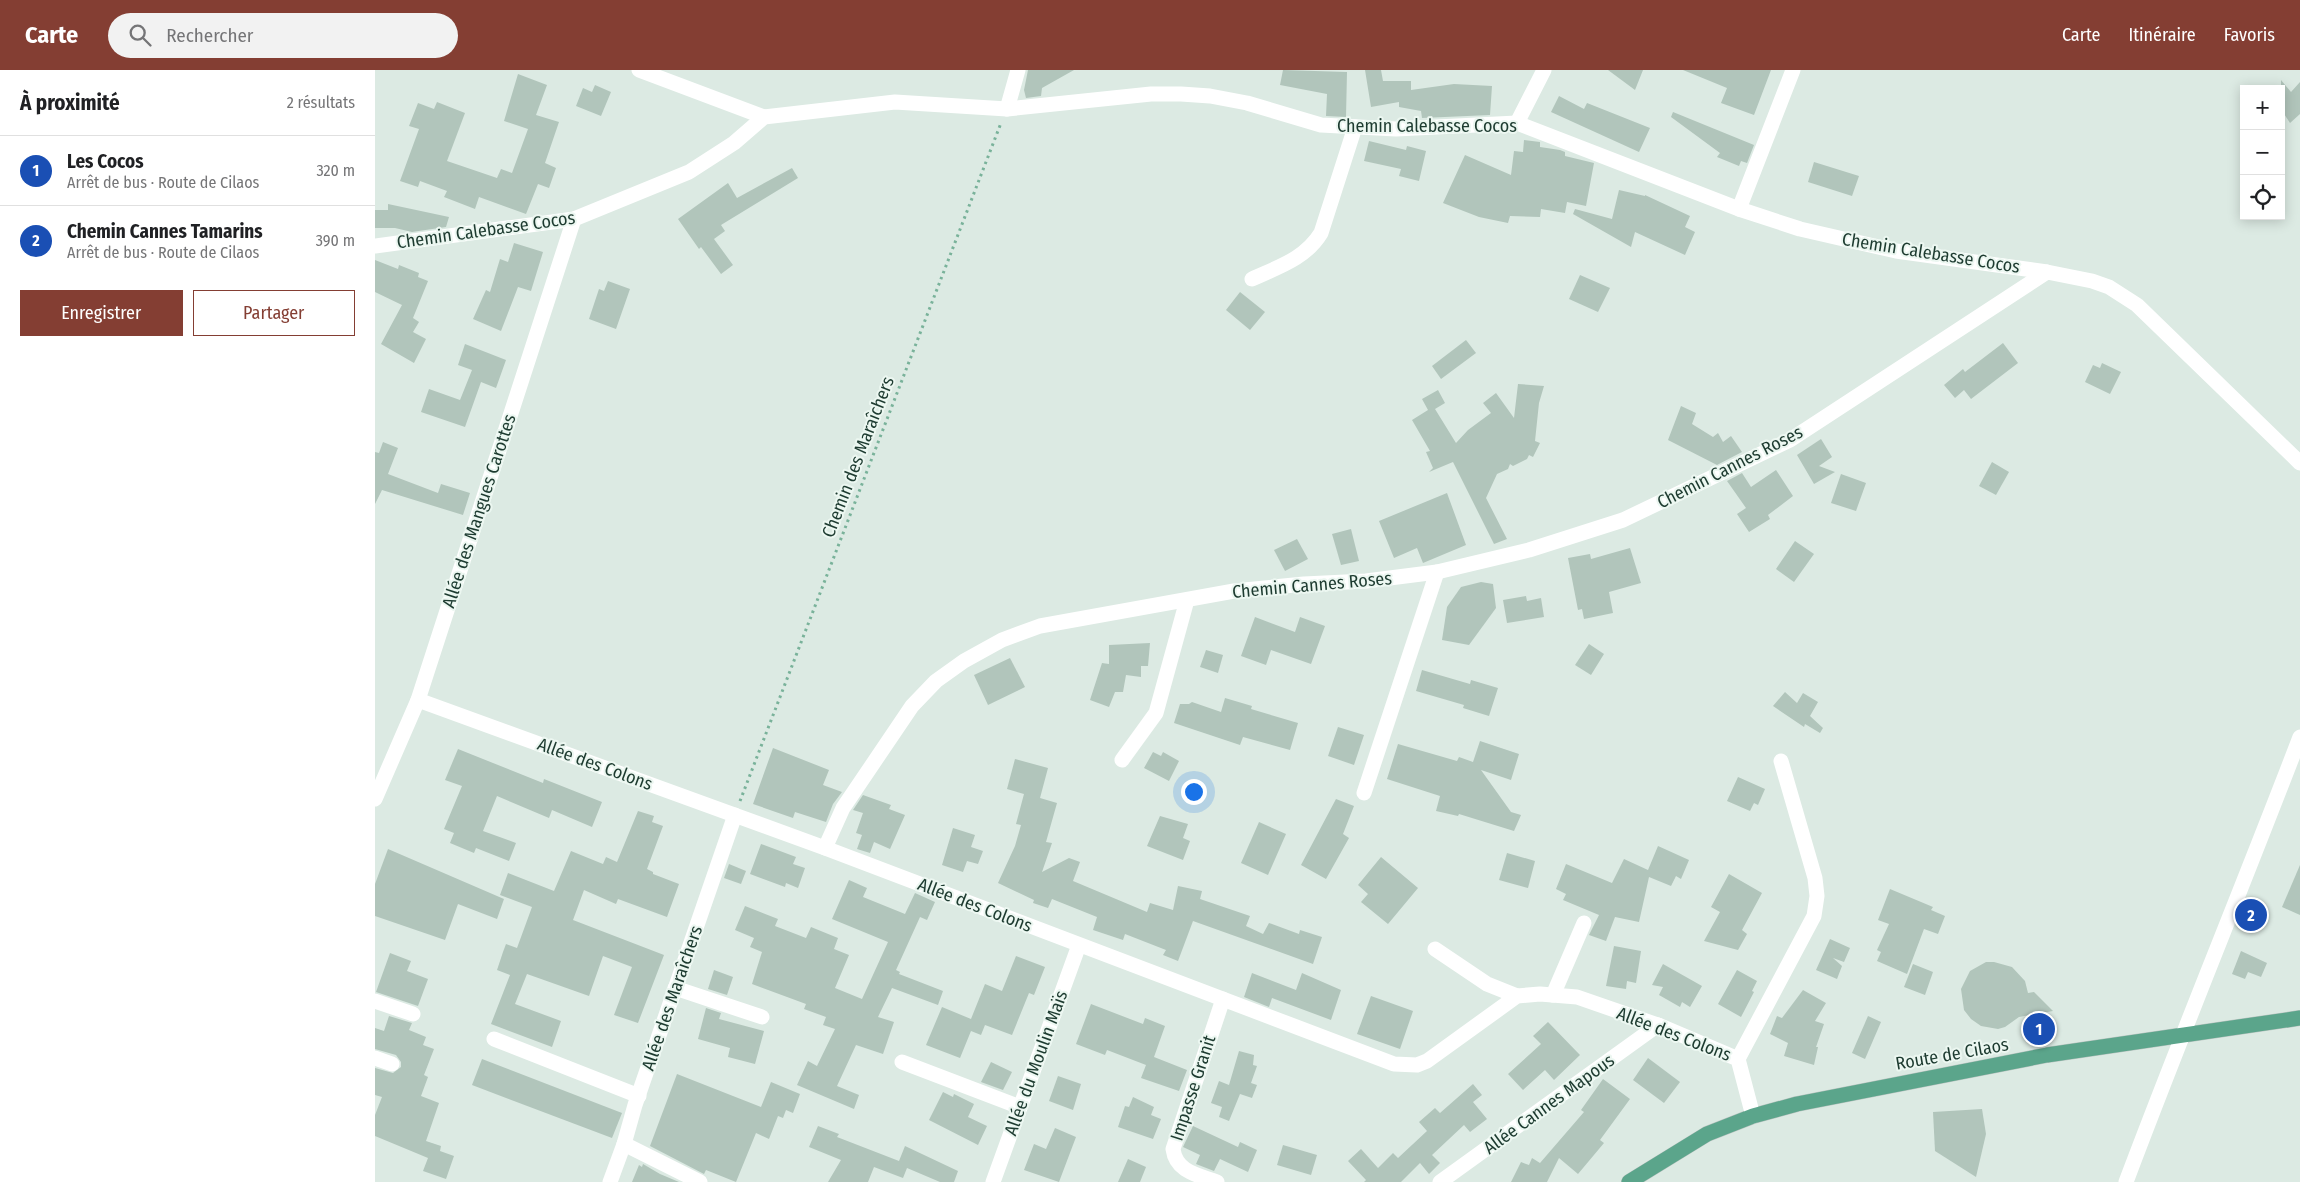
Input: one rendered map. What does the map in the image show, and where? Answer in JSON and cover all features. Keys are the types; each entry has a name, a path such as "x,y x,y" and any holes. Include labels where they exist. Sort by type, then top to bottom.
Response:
{"main road":[{"name":"Route de Cilaos","path":"1629,1182 1707,1134 1753,1116 1842,1093 2047,1056 2300,1018"}],"street":[{"path":"639,70 764,117"},
{"path":"1007,109 1017,70"},
{"path":"1517,123 1545,70"},
{"path":"1739,209 1793,70"},
{"name":"Chemin Calebasse Cocos","path":"375,246 574,219 689,172 734,143 764,117 895,102 1007,109 1151,94 1181,94 1210,96 1247,103 1321,125 1395,128 1517,123 1739,209 1800,229 1896,251 2047,272 2091,281 2109,287 2137,305 2300,463"},
{"path":"1252,279 1299,258 1313,247 1321,234 1355,126"},
{"name":"Allée des Mangues Carottes","path":"375,799 418,700 574,219"},
{"name":"Chemin Cannes Roses","path":"825,848 843,808 912,706 936,682 964,661 1002,640 1040,626 1268,587 1367,581 1437,572 1529,550 1623,520 1790,440 2047,272"},
{"path":"1364,793 1437,572"},
{"path":"1122,760 1156,713 1187,600"},
{"name":"Allée des Colons","path":"418,700 825,848 1394,1064 1405,1066 1427,1061 1517,996"},
{"path":"2126,1182 2181,1035 2236,906 2300,737"},
{"path":"1738,1059 1813,916 1817,896 1815,878 1781,761"},
{"name":"Allée des Maraîchers","path":"610,1182 625,1144 675,988 735,815"},
{"path":"1553,995 1584,923"},
{"name":"Allée du Moulin Maïs","path":"993,1182 1079,945"},
{"name":"Allée des Colons","path":"1435,949 1487,984 1517,996 1553,995 1577,997 1658,1025 1738,1059 1753,1116"},
{"path":"675,988 762,1017"},
{"name":"Impasse Granit","path":"1217,1182 1180,1167 1174,1158 1173,1149 1223,999"},
{"path":"375,1000 413,1014"},
{"name":"Allée Cannes Mapous","path":"1440,1182 1658,1025"},
{"path":"494,1039 639,1096"},
{"path":"375,1058 392,1064"},
{"path":"902,1062 1021,1106"},
{"path":"625,1144 700,1182"}],"path":[{"name":"Chemin des Maraîchers","path":"735,815 1007,109"}],"building":[{"path":"1028,70 1074,70 1042,88 1041,96 1026,98 1024,90"},
{"path":"1283,70 1347,72 1346,117 1326,116 1327,94 1280,85"},
{"path":"1365,70 1381,70 1383,81 1411,81 1411,90 1454,84 1492,86 1490,115 1422,118 1421,111 1399,107 1399,102 1371,107"},
{"path":"1608,70 1643,70 1635,90"},
{"path":"1683,70 1771,70 1754,115 1721,103 1727,88"},
{"path":"518,74 547,85 536,115 559,122 545,163 556,168 549,188 538,184 526,214 479,197 475,209 444,197 447,191 420,181 418,187 400,181 419,129 409,126 418,103 434,109 437,102 465,113 447,161 497,178 501,169 512,173 528,129 504,121"},
{"path":"2281,80 2291,92 2300,82 2300,114 2290,123 2285,115 2285,85 2281,85"},
{"path":"595,85 611,92 601,116 576,106 583,88 592,92"},
{"path":"1559,96 1584,109 1587,103 1650,128 1639,152 1551,112"},
{"path":"1673,112 1754,145 1747,163 1741,161 1739,166 1717,157 1720,153 1671,117"},
{"path":"1524,140 1540,142 1540,147 1560,150 1565,152 1565,156 1594,163 1586,206 1567,202 1565,213 1541,209 1540,217 1510,216 1508,223 1479,217 1443,203 1465,155 1511,175 1514,151 1523,152"},
{"path":"1369,141 1406,150 1407,146 1426,151 1419,181 1399,176 1401,169 1364,161"},
{"path":"1814,162 1859,176 1852,196 1808,182"},
{"path":"792,168 798,178 721,225 725,231 714,239 733,265 721,274 701,247 699,249 678,219 728,183 737,198"},
{"path":"1619,190 1645,195 1690,216 1685,227 1695,232 1685,255 1635,232 1631,247 1573,214 1575,209 1612,219"},
{"path":"388,204 449,217 446,227 412,232 395,228 375,228 375,210 388,210"},
{"path":"514,243 543,252 531,291 518,287 501,331 473,319 486,290 490,292 500,259 508,262"},
{"path":"375,260 398,269 399,265 419,273 418,277 428,281 413,318 419,322 413,332 426,339 414,363 381,344 402,305 375,292"},
{"path":"1580,275 1610,288 1598,312 1569,299"},
{"path":"608,281 630,289 616,329 589,319 599,289 604,291"},
{"path":"1240,292 1265,312 1250,330 1226,310"},
{"path":"1466,340 1476,353 1441,379 1432,366"},
{"path":"2003,343 2018,363 1971,399 1964,390 1955,398 1944,385 1963,369 1965,372"},
{"path":"465,344 506,360 496,388 481,382 465,427 421,412 429,389 460,400 472,370 458,365"},
{"path":"2102,363 2121,372 2110,394 2085,382 2093,365 2100,368"},
{"path":"1518,384 1544,386 1539,403 1535,441 1540,443 1533,457 1529,455 1527,459 1513,466 1510,464 1508,469 1497,474 1486,498 1507,539 1494,544 1453,462 1429,472 1433,468 1426,452 1430,451 1412,420 1428,410 1422,399 1438,390 1445,403 1435,409 1456,443 1468,430 1491,413 1483,403 1496,393 1514,418"},
{"path":"1681,406 1696,413 1692,424 1713,437 1718,433 1723,442 1731,436 1742,452 1717,465 1668,440"},
{"path":"1821,439 1832,457 1819,466 1835,472 1814,484 1797,455"},
{"path":"383,442 398,448 388,474 438,493 441,484 470,493 463,515 382,490 375,504 375,452 379,453"},
{"path":"1992,462 2009,472 1996,495 1979,486"},
{"path":"1776,470 1793,496 1768,515 1770,519 1749,532 1737,514 1746,508 1727,481 1742,473 1751,487"},
{"path":"1841,474 1866,483 1856,511 1831,503"},
{"path":"1447,493 1466,545 1423,563 1417,548 1394,558 1379,521"},
{"path":"1351,529 1359,561 1341,565 1332,534"},
{"path":"1297,539 1308,559 1285,571 1274,550"},
{"path":"1795,541 1814,554 1794,582 1776,569"},
{"path":"1630,548 1641,583 1609,592 1613,613 1584,619 1582,609 1578,610 1568,558 1590,554 1591,559"},
{"path":"1481,582 1493,584 1496,608 1469,645 1442,640 1447,607 1461,587"},
{"path":"1526,596 1527,601 1541,598 1544,617 1507,623 1503,600"},
{"path":"1255,617 1295,632 1300,617 1325,626 1311,664 1271,650 1266,665 1241,656"},
{"path":"1150,643 1148,666 1141,666 1141,677 1126,675 1123,692 1115,692 1109,707 1090,700 1102,663 1109,664 1109,645"},
{"path":"1589,644 1604,654 1591,675 1575,665"},
{"path":"1206,650 1223,655 1218,673 1200,667"},
{"path":"1010,658 1025,687 988,705 974,675"},
{"path":"1422,670 1470,684 1471,680 1498,688 1489,716 1463,708 1464,705 1416,691"},
{"path":"1785,692 1797,703 1803,693 1818,702 1810,716 1823,728 1820,733 1805,724 1804,727 1773,706"},
{"path":"1225,698 1252,706 1251,709 1298,723 1290,750 1243,737 1240,745 1174,723 1180,704 1192,702 1221,712"},
{"path":"1338,727 1364,735 1354,765 1328,756"},
{"path":"1480,741 1519,754 1511,780 1481,770 1511,812 1521,815 1514,831 1459,814 1458,816 1436,811 1440,796 1387,779 1398,744 1457,761 1459,757 1473,762"},
{"path":"773,748 829,770 823,785 842,792 833,804 826,822 795,812 793,818 753,804"},
{"path":"458,749 543,783 544,779 602,802 592,827 552,810 549,818 497,796 483,831 516,843 509,861 476,848 474,853 450,843 454,833 444,829 462,786 445,780"},
{"path":"1153,752 1161,756 1163,752 1179,761 1169,781 1144,768"},
{"path":"1015,759 1048,768 1040,798 1057,803 1046,842 1052,843 1042,872 1069,858 1080,862 1073,881 1147,912 1150,903 1173,910 1178,886 1202,891 1200,899 1250,916 1246,926 1263,934 1269,923 1299,934 1300,930 1322,937 1313,964 1193,921 1178,961 1163,955 1166,950 1125,934 1123,940 1093,930 1097,917 1052,899 1048,908 1033,903 1034,900 998,883 1015,846 1021,825 1016,824 1024,794 1007,789"},
{"path":"1738,777 1765,789 1758,805 1754,803 1750,811 1727,801"},
{"path":"863,795 891,805 889,809 905,815 890,849 874,842 870,853 857,849 862,835 856,833 863,813 853,810"},
{"path":"1336,799 1354,806 1343,834 1349,838 1326,879 1301,865"},
{"path":"638,811 654,816 652,822 663,826 647,869 653,872 653,874 679,884 667,917 618,899 616,904 584,890 573,920 664,955 638,1023 614,1015 632,967 603,956 589,996 527,974 515,1004 561,1021 552,1047 491,1024 510,975 497,970 503,952 506,944 517,948 532,907 500,895 508,873 554,891 571,851 603,864 606,857 617,862"},
{"path":"1160,816 1188,824 1183,838 1190,841 1183,860 1147,846"},
{"path":"1259,822 1286,834 1268,875 1241,863"},
{"path":"953,828 975,835 971,847 983,851 978,864 967,861 963,872 942,865"},
{"path":"761,844 796,857 793,864 805,868 798,888 786,883 785,887 750,874"},
{"path":"1658,846 1689,860 1681,879 1676,876 1671,886 1649,877 1639,922 1615,917 1606,941 1589,935 1599,915 1563,900 1566,894 1556,889 1566,864 1612,883 1624,859 1648,870"},
{"path":"388,849 504,899 497,919 458,904 445,940 375,916 375,884"},
{"path":"1507,853 1535,861 1528,888 1499,880"},
{"path":"1381,857 1418,888 1388,924 1361,902 1368,894 1358,885"},
{"path":"729,864 746,871 741,884 724,878"},
{"path":"2300,865 2300,915 2282,907"},
{"path":"1729,874 1762,893 1742,930 1747,934 1738,950 1704,941 1720,912 1711,907"},
{"path":"849,880 867,888 863,897 905,914 915,893 935,902 927,920 920,917 896,970 900,972 899,974 943,991 938,1005 892,988 878,1017 894,1022 883,1054 856,1045 837,1086 859,1095 854,1109 797,1085 808,1061 817,1066 835,1029 823,1025 826,1017 804,1009 806,1004 752,984 762,952 750,947 754,938 735,930 745,906 778,919 775,926 806,938 811,927 838,938 834,949 849,955 835,988 862,999 888,942 832,919"},
{"path":"1890,889 1933,907 1931,910 1945,916 1938,934 1924,929 1907,974 1877,961 1881,952 1877,950 1889,924 1878,920"},
{"path":"1830,939 1850,948 1844,962 1833,958 1842,966 1837,979 1816,970"},
{"path":"1614,946 1641,951 1636,983 1627,981 1626,989 1606,986"},
{"path":"2241,951 2267,963 2261,977 2248,972 2245,979 2232,974"},
{"path":"390,953 411,961 407,971 428,979 418,1006 376,992"},
{"path":"1016,956 1045,967 1034,995 1029,993 1012,1035 985,1025 981,1035 971,1031 960,1058 926,1045 942,1007 971,1019 985,984 1002,991"},
{"path":"1986,962 1994,962 2012,967 2025,981 2028,993 2034,992 2053,1011 2019,1017 2005,1027 1998,1029 1981,1026 1971,1019 1964,1010 1961,989 1970,971"},
{"path":"1663,964 1702,986 1690,1007 1682,1002 1680,1007 1659,995 1663,987 1652,985"},
{"path":"1913,964 1933,972 1925,995 1904,987"},
{"path":"714,970 733,977 727,995 708,989"},
{"path":"1737,970 1757,981 1752,991 1754,992 1741,1017 1718,1004"},
{"path":"1252,973 1296,990 1302,973 1341,990 1331,1020 1272,998 1269,1007 1244,997"},
{"path":"1803,990 1826,1003 1815,1021 1824,1024 1816,1047 1818,1047 1814,1065 1784,1056 1788,1043 1770,1034 1777,1016 1782,1018"},
{"path":"1371,996 1413,1011 1400,1049 1357,1034"},
{"path":"1091,1004 1143,1024 1145,1018 1165,1026 1154,1057 1187,1070 1179,1091 1141,1078 1146,1065 1107,1050 1105,1055 1076,1044"},
{"path":"706,1008 721,1013 719,1019 764,1031 755,1064 728,1057 730,1048 698,1039"},
{"path":"389,1016 412,1023 409,1030 426,1037 423,1045 434,1049 424,1075 428,1077 421,1096 439,1103 426,1141 441,1146 440,1151 454,1156 446,1179 423,1171 428,1158 375,1136 375,1115 382,1097 375,1095 375,1068 393,1073 401,1067 401,1062 396,1055 375,1049 375,1028 384,1031"},
{"path":"1868,1016 1881,1022 1865,1059 1852,1053"},
{"path":"1548,1022 1580,1055 1554,1080 1545,1070 1523,1090 1508,1074 1541,1044 1533,1036"},
{"path":"1239,1051 1254,1055 1253,1065 1257,1066 1251,1083 1257,1085 1252,1098 1240,1094 1229,1121 1219,1117 1222,1107 1211,1103 1219,1081 1229,1085"},
{"path":"1648,1058 1680,1082 1664,1103 1633,1080"},
{"path":"482,1059 622,1113 612,1138 472,1085"},
{"path":"991,1062 1012,1072 1003,1090 981,1082"},
{"path":"677,1074 761,1107 771,1082 800,1094 793,1113 786,1110 783,1118 778,1116 769,1139 756,1133 736,1182 706,1170 704,1174 650,1146"},
{"path":"1058,1076 1081,1084 1073,1110 1049,1101"},
{"path":"1603,1079 1630,1099 1600,1140 1604,1143 1578,1174 1559,1158 1547,1182 1511,1182 1521,1162 1529,1165 1532,1158 1540,1163 1584,1112 1581,1110"},
{"path":"1473,1084 1482,1095 1473,1102 1487,1119 1470,1132 1464,1125 1432,1155 1440,1163 1429,1174 1420,1163 1401,1182 1364,1182 1366,1180 1348,1161 1361,1149 1378,1168 1393,1153 1398,1158 1427,1131 1419,1122 1435,1108 1440,1113"},
{"path":"943,1092 953,1097 954,1094 974,1104 968,1117 987,1126 978,1145 929,1120"},
{"path":"1133,1097 1154,1107 1151,1115 1161,1119 1153,1139 1118,1127 1125,1106 1129,1107"},
{"path":"1982,1109 1986,1134 1976,1177 1935,1151 1933,1112"},
{"path":"818,1126 839,1134 837,1137 899,1161 905,1146 958,1171 954,1182 940,1182 907,1168 903,1178 874,1167 868,1182 828,1182 841,1160 809,1147"},
{"path":"1193,1126 1238,1147 1240,1142 1257,1150 1248,1172 1220,1159 1214,1171 1196,1164 1200,1155 1183,1147"},
{"path":"1055,1128 1076,1137 1059,1182 1024,1170 1034,1144 1046,1149"},
{"path":"1283,1145 1317,1155 1311,1175 1277,1165"},
{"path":"1128,1159 1146,1167 1140,1182 1118,1182"},
{"path":"643,1164 679,1182 632,1182 639,1165 642,1167"}],"place":[{"name":"Chemin Cannes Tamarins","path":"2251,915"},
{"name":"Les Cocos","path":"2039,1029"}]}
